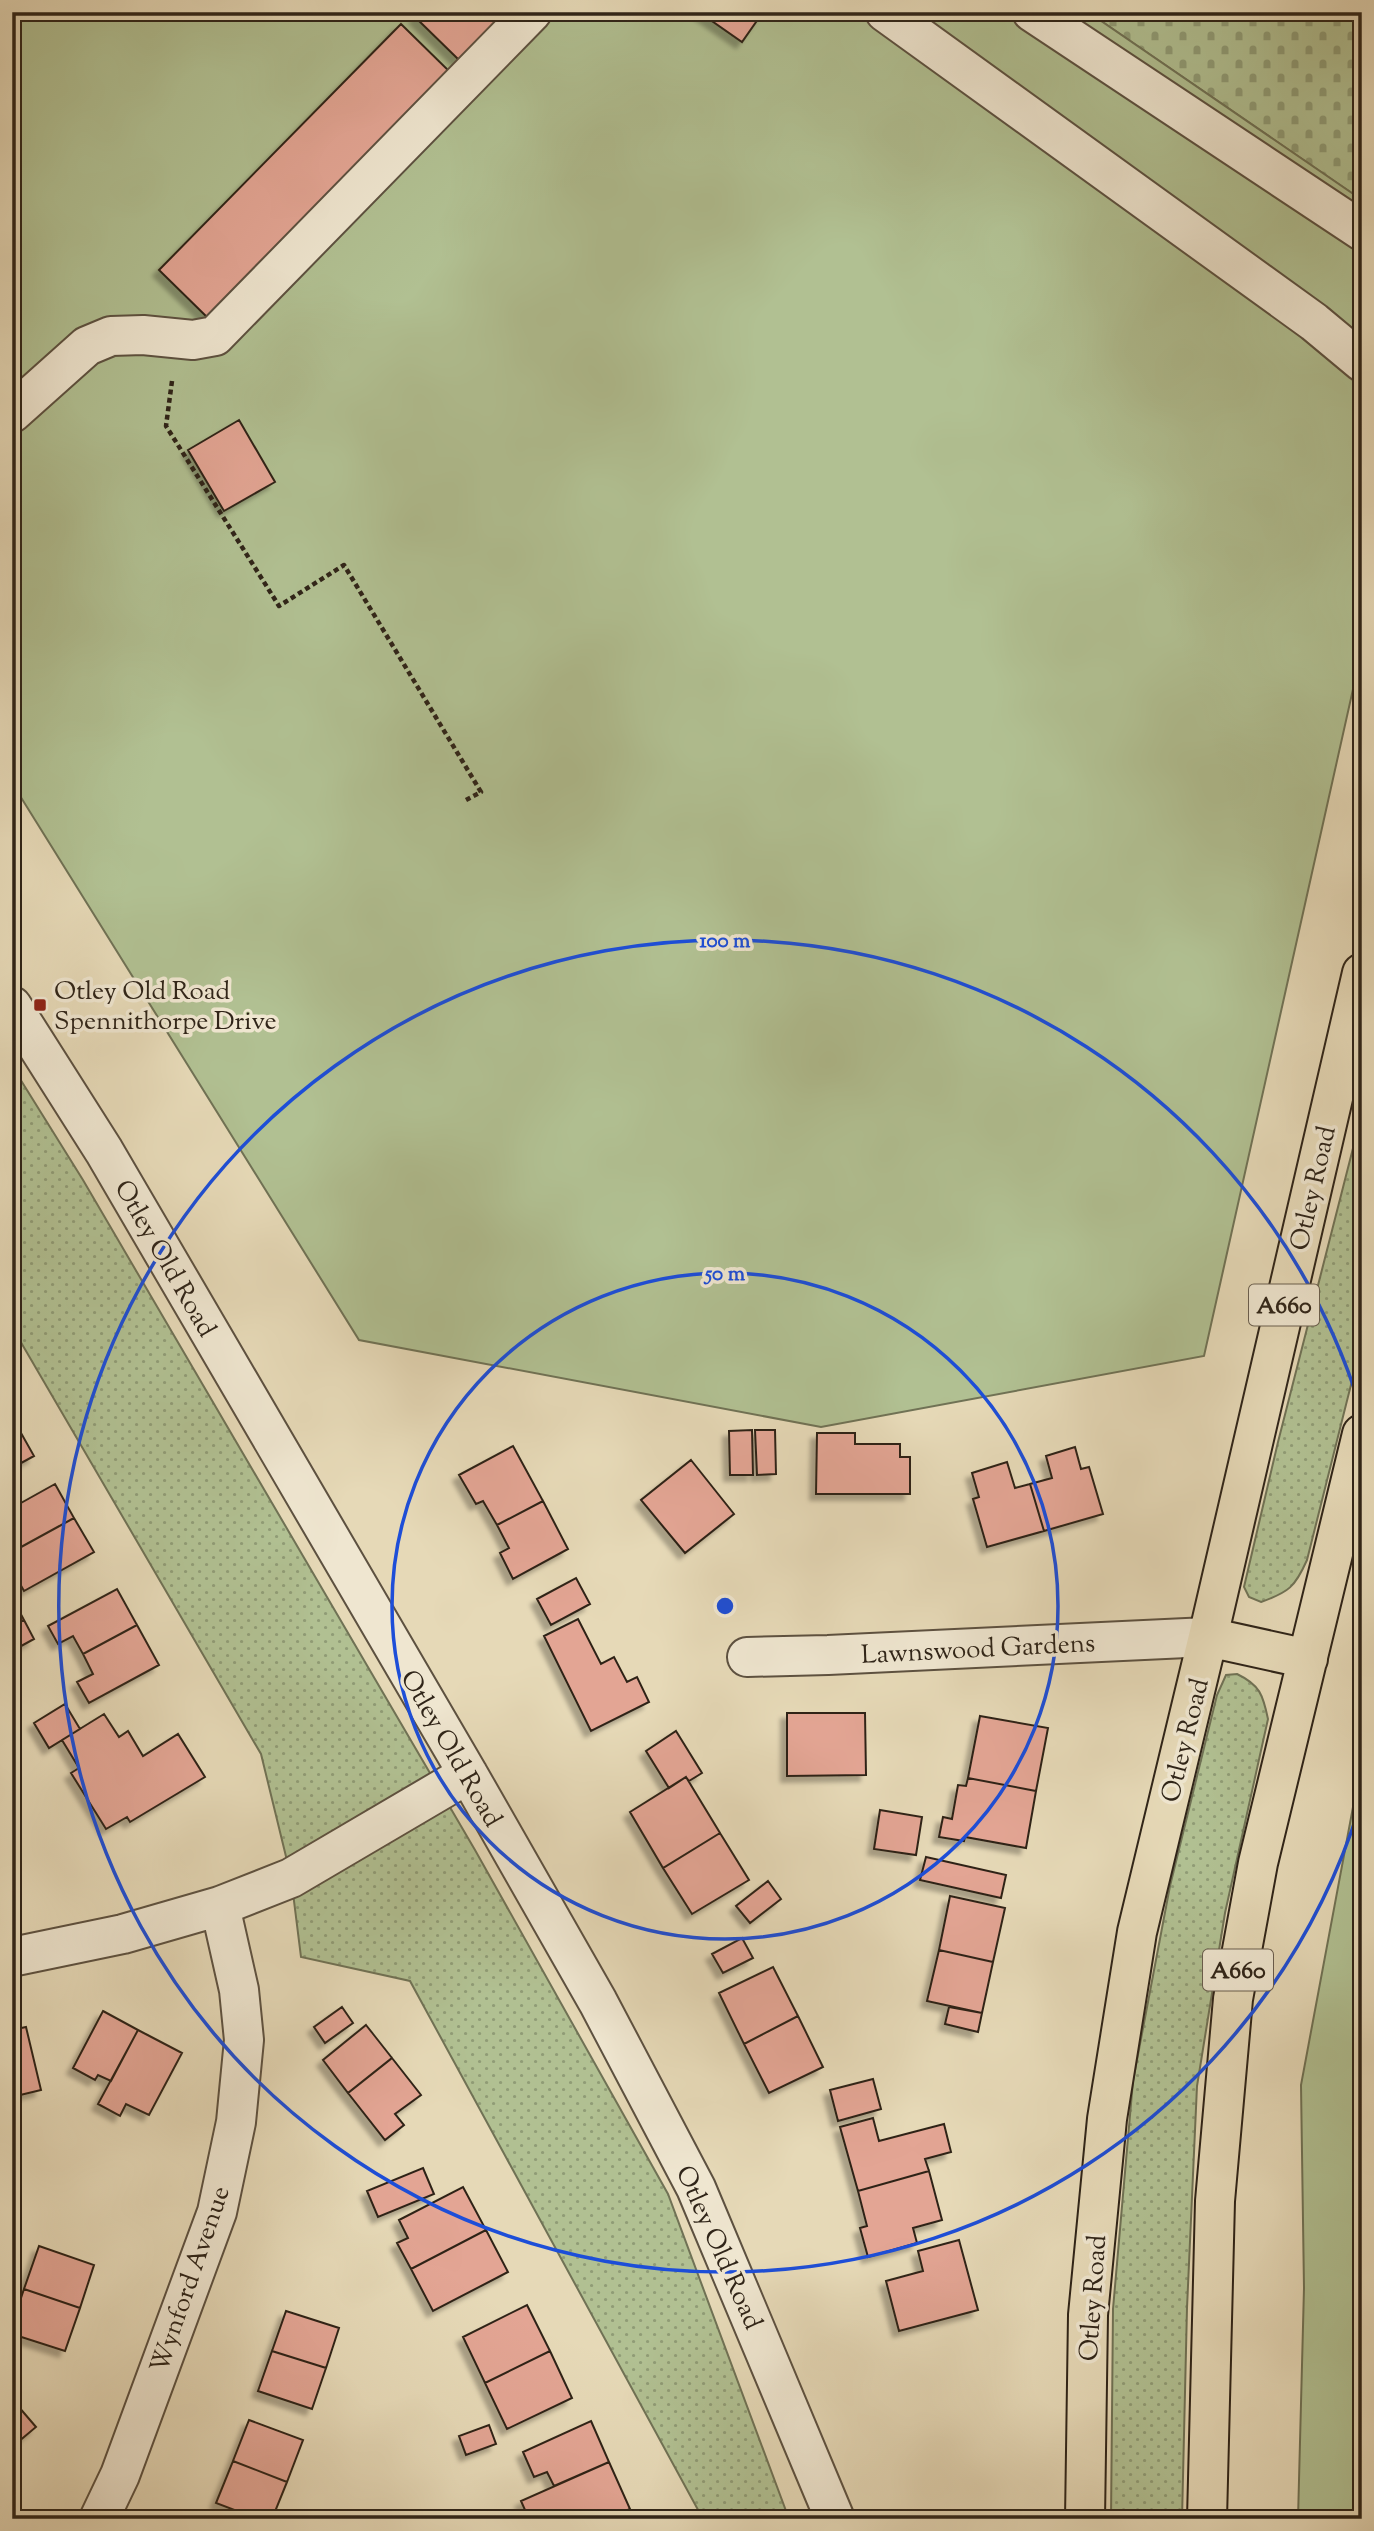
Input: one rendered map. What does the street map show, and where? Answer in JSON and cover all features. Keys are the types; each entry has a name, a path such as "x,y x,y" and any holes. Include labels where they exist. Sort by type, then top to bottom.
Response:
{"highway":[{"name":"Otley Road","path":"1085,2519 1088,2315 1107,2119 1137,1932 1209,1637 1361,978"},
{"name":"A660","path":"1208,2519 1215,2201 1233,1999 1258,1863 1362,1434"},
{"path":"1209,1637 1308,1660"}],"street":[{"path":"12,413 88,346 111,336 143,335 193,340 215,336 532,12"},
{"path":"885,12 1314,321 1362,362"},
{"path":"1032,12 1362,231"},
{"name":"Otley Old Road","path":"12,1006 104,1152 468,1774 597,2002 696,2188 835,2519"},
{"name":"Lawnswood Gardens","path":"747,1657 1209,1637"},
{"path":"12,1957 123,1934 220,1906 291,1878 468,1774"},
{"name":"Wynford Avenue","path":"99,2519 120,2474 217,2212 236,2122 244,2040 239,1990 220,1906"}],"path":[{"path":"179,339 166,426 279,606 344,565 481,792 466,800"}],"green space":[{"path":"12,12 1088,12 1362,200 1362,649 1204,1356 821,1427 359,1340 12,783"},
{"path":"1088,12 1362,12 1362,200"},
{"path":"12,1066 83,1180 475,1850 668,2194 789,2519 703,2519 410,1981 301,1957 291,1877 261,1754 12,1327"},
{"path":"1362,1113 1362,1341 1307,1560 1299,1577 1290,1587 1261,1602 1249,1597 1244,1587"},
{"path":"1237,1674 1256,1687 1268,1719 1225,1913 1197,2086 1187,2308 1182,2519 1111,2519 1113,2309 1133,2081 1170,1886 1217,1695 1226,1675"},
{"path":"1362,1759 1362,2519 1298,2519 1304,2288 1301,2085"}],"building":[{"path":"421,12 507,12 459,60 415,17"},
{"path":"699,12 763,12 742,42"},
{"path":"401,24 453,75 211,321 159,270"},
{"path":"239,420 275,482 224,511 188,450"},
{"path":"12,1417 34,1456 12,1468"},
{"path":"752,1430 753,1475 730,1475 729,1431"},
{"path":"755,1430 775,1430 776,1474 757,1475"},
{"path":"817,1433 855,1433 855,1444 900,1444 900,1457 910,1457 910,1494 816,1494"},
{"path":"513,1446 543,1501 497,1525 483,1501 476,1504 459,1475"},
{"path":"1075,1447 1081,1469 1089,1467 1103,1514 1044,1531 1030,1484 1052,1478 1046,1456"},
{"path":"691,1460 734,1514 685,1553 641,1500"},
{"path":"1007,1462 1015,1488 1030,1484 1044,1531 987,1547 973,1499 979,1497 972,1473"},
{"path":"55,1484 74,1518 12,1552 12,1508"},
{"path":"543,1501 568,1549 513,1579 500,1553 509,1548 497,1525"},
{"path":"74,1518 94,1552 24,1591 19,1582 12,1585 12,1552"},
{"path":"576,1578 590,1604 551,1625 537,1599"},
{"path":"117,1589 137,1625 83,1654 73,1636 58,1644 48,1626"},
{"path":"15,1603 24,1620 12,1626 12,1605"},
{"path":"578,1619 601,1664 614,1657 627,1682 637,1677 649,1702 591,1731 544,1636"},
{"path":"24,1620 34,1639 12,1651 12,1626"},
{"path":"137,1625 159,1665 89,1703 77,1682 93,1674 83,1654"},
{"path":"65,1704 80,1729 49,1748 34,1723"},
{"path":"787,1713 865,1713 866,1775 787,1776"},
{"path":"104,1714 119,1737 128,1731 143,1756 178,1734 205,1777 130,1822 127,1817 106,1829 71,1773 79,1768 62,1740"},
{"path":"980,1716 1048,1728 1036,1791 968,1778"},
{"path":"676,1731 702,1773 689,1781 686,1777 669,1788 646,1751"},
{"path":"686,1777 720,1833 663,1868 630,1812"},
{"path":"968,1778 1036,1791 1026,1848 965,1837 964,1841 939,1837 943,1817 952,1819 958,1785 966,1786"},
{"path":"880,1810 922,1817 916,1855 874,1849"},
{"path":"720,1833 749,1880 692,1914 663,1868"},
{"path":"926,1857 1006,1875 1001,1898 920,1880"},
{"path":"768,1881 781,1899 750,1923 736,1906"},
{"path":"950,1896 1005,1908 993,1962 939,1950"},
{"path":"742,1938 753,1958 723,1973 712,1954"},
{"path":"939,1950 993,1962 982,2013 927,2001"},
{"path":"773,1967 798,2016 744,2044 719,1993"},
{"path":"342,2007 353,2023 325,2043 314,2027"},
{"path":"949,2007 982,2013 978,2032 945,2024"},
{"path":"103,2011 138,2030 111,2081 98,2075 95,2080 73,2068"},
{"path":"798,2016 823,2067 769,2093 744,2044"},
{"path":"366,2025 392,2058 348,2093 323,2060"},
{"path":"26,2027 41,2090 16,2096 15,2090 12,2090 12,2030"},
{"path":"138,2030 182,2053 149,2115 126,2104 120,2116 98,2104"},
{"path":"392,2058 421,2095 395,2114 404,2125 385,2140 348,2093"},
{"path":"873,2079 881,2109 838,2121 830,2090"},
{"path":"873,2118 879,2141 944,2124 951,2152 925,2159 929,2171 858,2191 840,2127"},
{"path":"423,2168 434,2194 378,2217 367,2191"},
{"path":"929,2171 942,2220 913,2228 917,2243 868,2257 860,2228 867,2226 858,2191"},
{"path":"463,2187 486,2230 411,2269 397,2243 408,2238 399,2220"},
{"path":"486,2230 508,2272 433,2311 411,2269"},
{"path":"959,2240 978,2310 899,2331 886,2281 923,2271 918,2251"},
{"path":"39,2246 94,2265 80,2308 24,2289"},
{"path":"24,2289 80,2308 65,2351 12,2334 12,2325"},
{"path":"527,2305 550,2351 485,2383 463,2337"},
{"path":"286,2311 339,2328 326,2368 272,2351"},
{"path":"272,2351 326,2368 312,2409 258,2391"},
{"path":"550,2351 572,2398 507,2429 485,2383"},
{"path":"12,2399 36,2427 12,2447"},
{"path":"249,2420 303,2440 287,2482 233,2461"},
{"path":"591,2421 609,2462 554,2486 547,2472 534,2477 523,2452"},
{"path":"489,2425 496,2444 466,2455 459,2436"},
{"path":"233,2461 287,2482 272,2519 258,2519 216,2503"},
{"path":"609,2462 630,2509 607,2519 560,2519 558,2515 550,2519 529,2519 521,2501"}],"place":[{"name":"Otley Old Road Spennithorpe Drive","path":"40,1005"}]}
